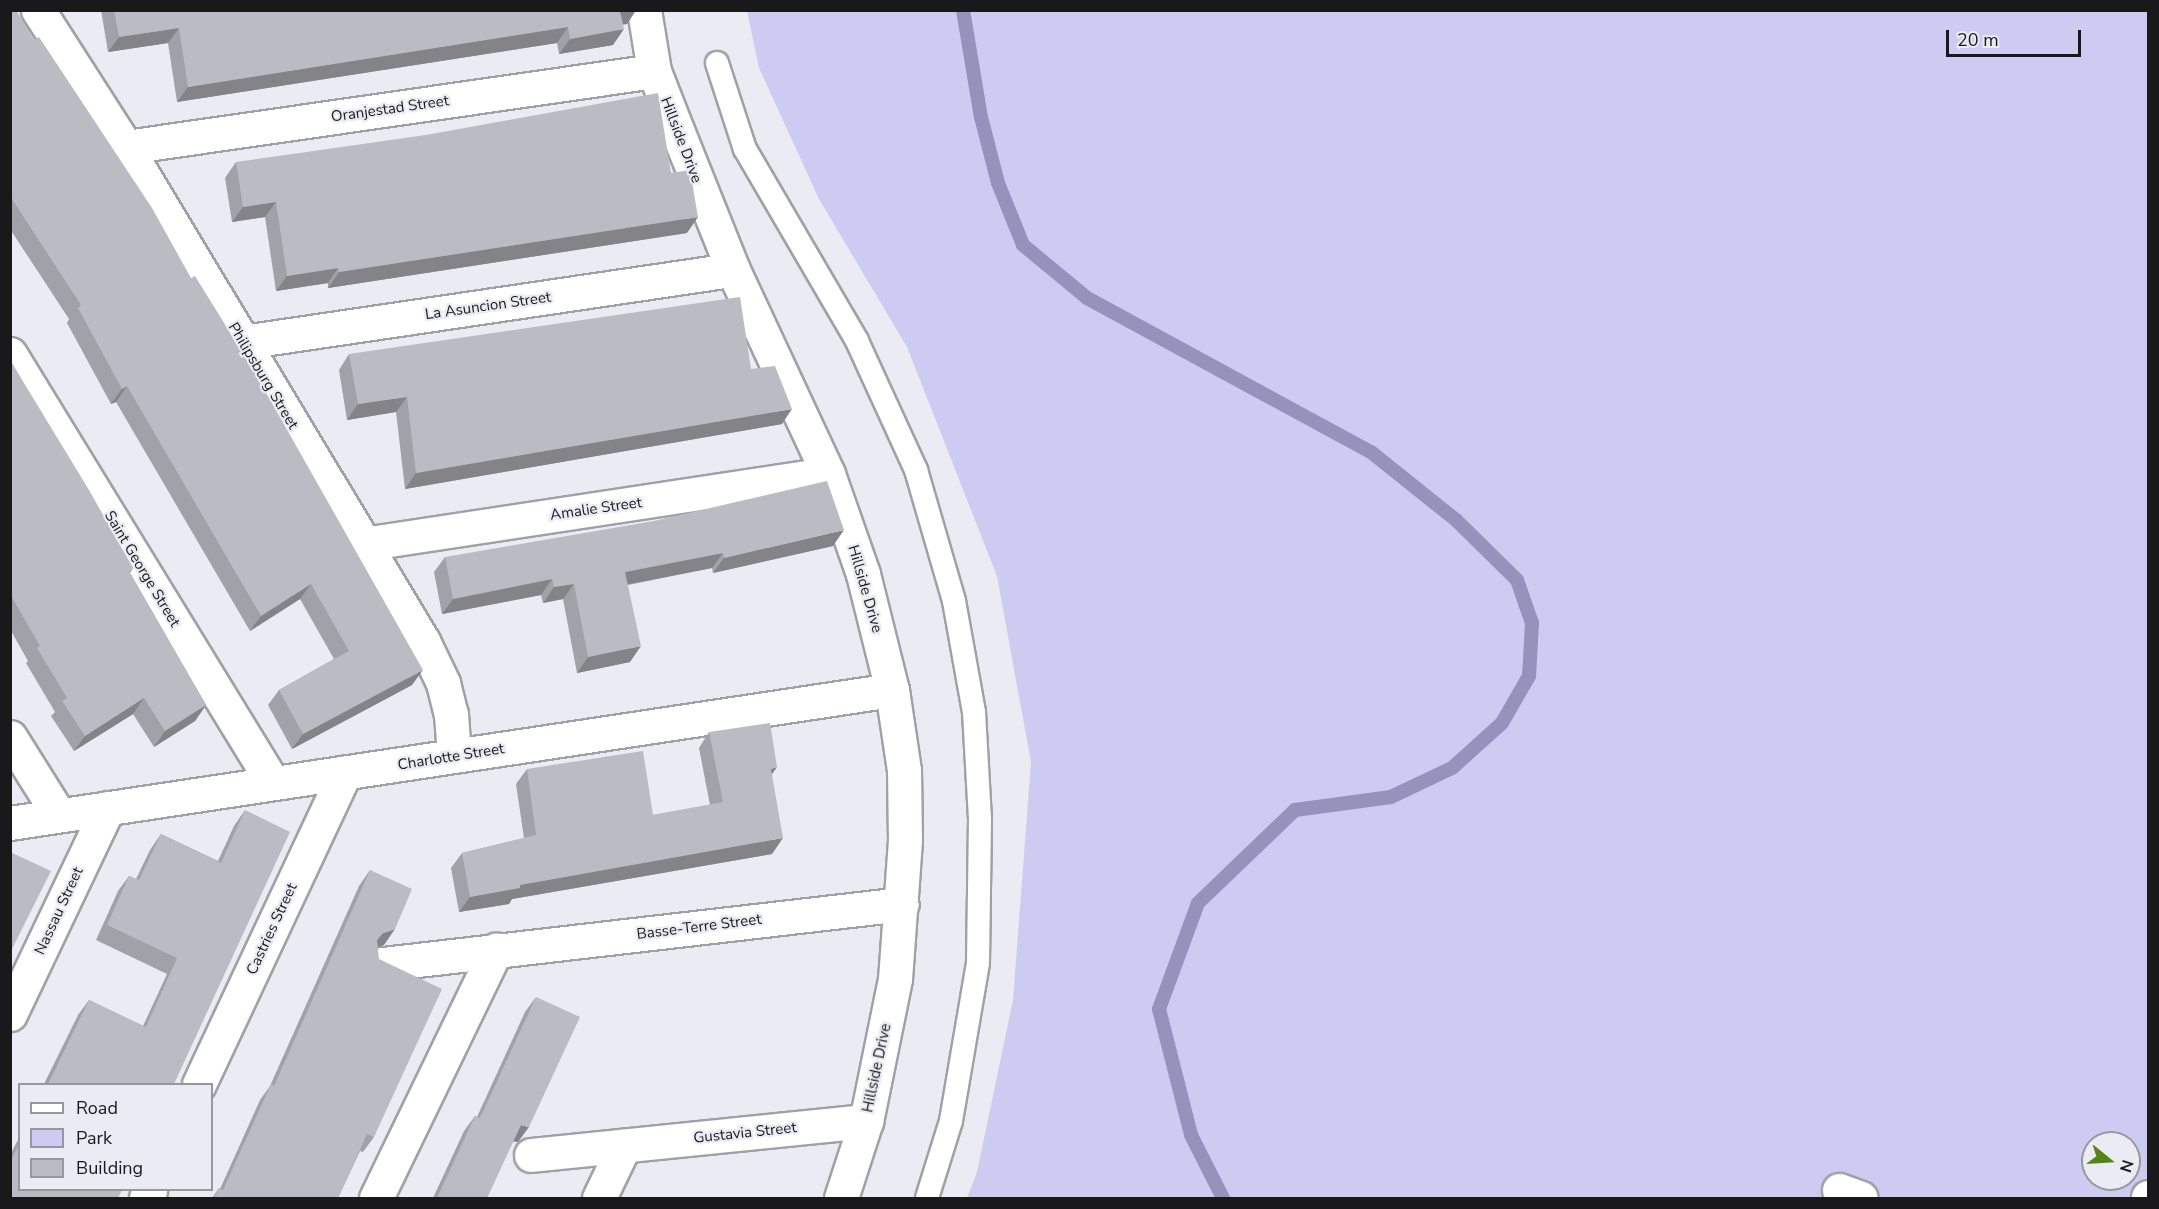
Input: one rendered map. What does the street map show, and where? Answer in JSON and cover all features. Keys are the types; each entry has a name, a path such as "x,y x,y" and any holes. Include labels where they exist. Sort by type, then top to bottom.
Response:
{"street":[{"name":"Philipsburg Street","path":"38,10 126,147 423,641 443,683 451,714 454,756"},
{"name":"Hillside Drive","path":"644,10 654,71 734,270 828,474 863,574 892,690 904,770 902,904 895,979 866,1121 841,1198"},
{"name":"Oranjestad Street","path":"126,147 654,71"},
{"name":"La Asuncion Street","path":"243,342 734,270"},
{"name":"Saint George Street","path":"10,354 273,783"},
{"name":"Amalie Street","path":"363,544 828,474"},
{"name":"Charlotte Street","path":"10,823 892,690"},
{"path":"10,737 59,815"},
{"name":"Castries Street","path":"199,1083 345,772"},
{"name":"Nassau Street","path":"10,1014 108,808"},
{"name":"Basse-Terre Street","path":"383,964 902,904"},
{"path":"376,1198 496,950"},
{"name":"Gustavia Street","path":"531,1155 866,1121"},
{"path":"599,1198 624,1146"}],"lane":[{"path":"717,63 745,149 856,341 916,470 954,601 972,701 980,819 978,963 951,1121 927,1198"}],"green space":[{"path":"747,11 2148,11 2148,1198 967,1198 977,1172 1013,1000 1031,762 997,576 907,347 819,199 759,68"}],"building":[{"path":"10,10 16,10 34,40 39,37 152,208 191,278 195,276 255,373 423,670 303,734 279,690 349,651 311,584 261,616 127,386 122,389 78,308 81,305 10,196"},
{"path":"114,10 625,10 620,11 624,29 570,39 568,27 188,87 179,28 119,37"},
{"path":"658,93 671,173 690,170 698,217 339,272 338,268 287,276 276,202 243,207 236,162 426,135"},
{"path":"740,297 751,369 775,366 792,409 416,473 407,397 358,404 349,354"},
{"path":"10,360 89,490 133,568 129,571 206,705 165,731 144,698 85,736 62,701 67,698 37,648 40,646 10,594"},
{"path":"827,481 844,530 724,558 723,553 625,572 641,646 588,657 574,584 554,587 552,579 453,599 445,557 654,521"},
{"path":"770,723 777,767 771,769 783,838 520,885 520,888 470,897 462,853 536,835 527,769 643,751 653,815 723,802 709,732"},
{"path":"245,810 290,832 174,1083 48,1083 89,1000 146,1027 177,958 107,925 129,876 139,880 161,834 221,863"},
{"path":"10,852 51,871 10,953"},
{"path":"370,870 412,889 395,929 383,933 377,940 379,959 442,989 374,1137 367,1134 338,1198 214,1198 219,1188 223,1190 271,1084 274,1086"},
{"path":"536,997 580,1017 529,1127 521,1125 487,1198 437,1198 475,1116 480,1118"},
{"path":"18,1147 18,1191 122,1191 118,1198 10,1198 10,1162"}],"waterway":[{"path":"963,10 981,117 998,183 1023,245 1087,298 1371,452 1456,520 1517,580 1532,623 1529,676 1502,723 1452,768 1391,797 1295,810 1198,903 1159,1009 1191,1135 1223,1198"}]}
